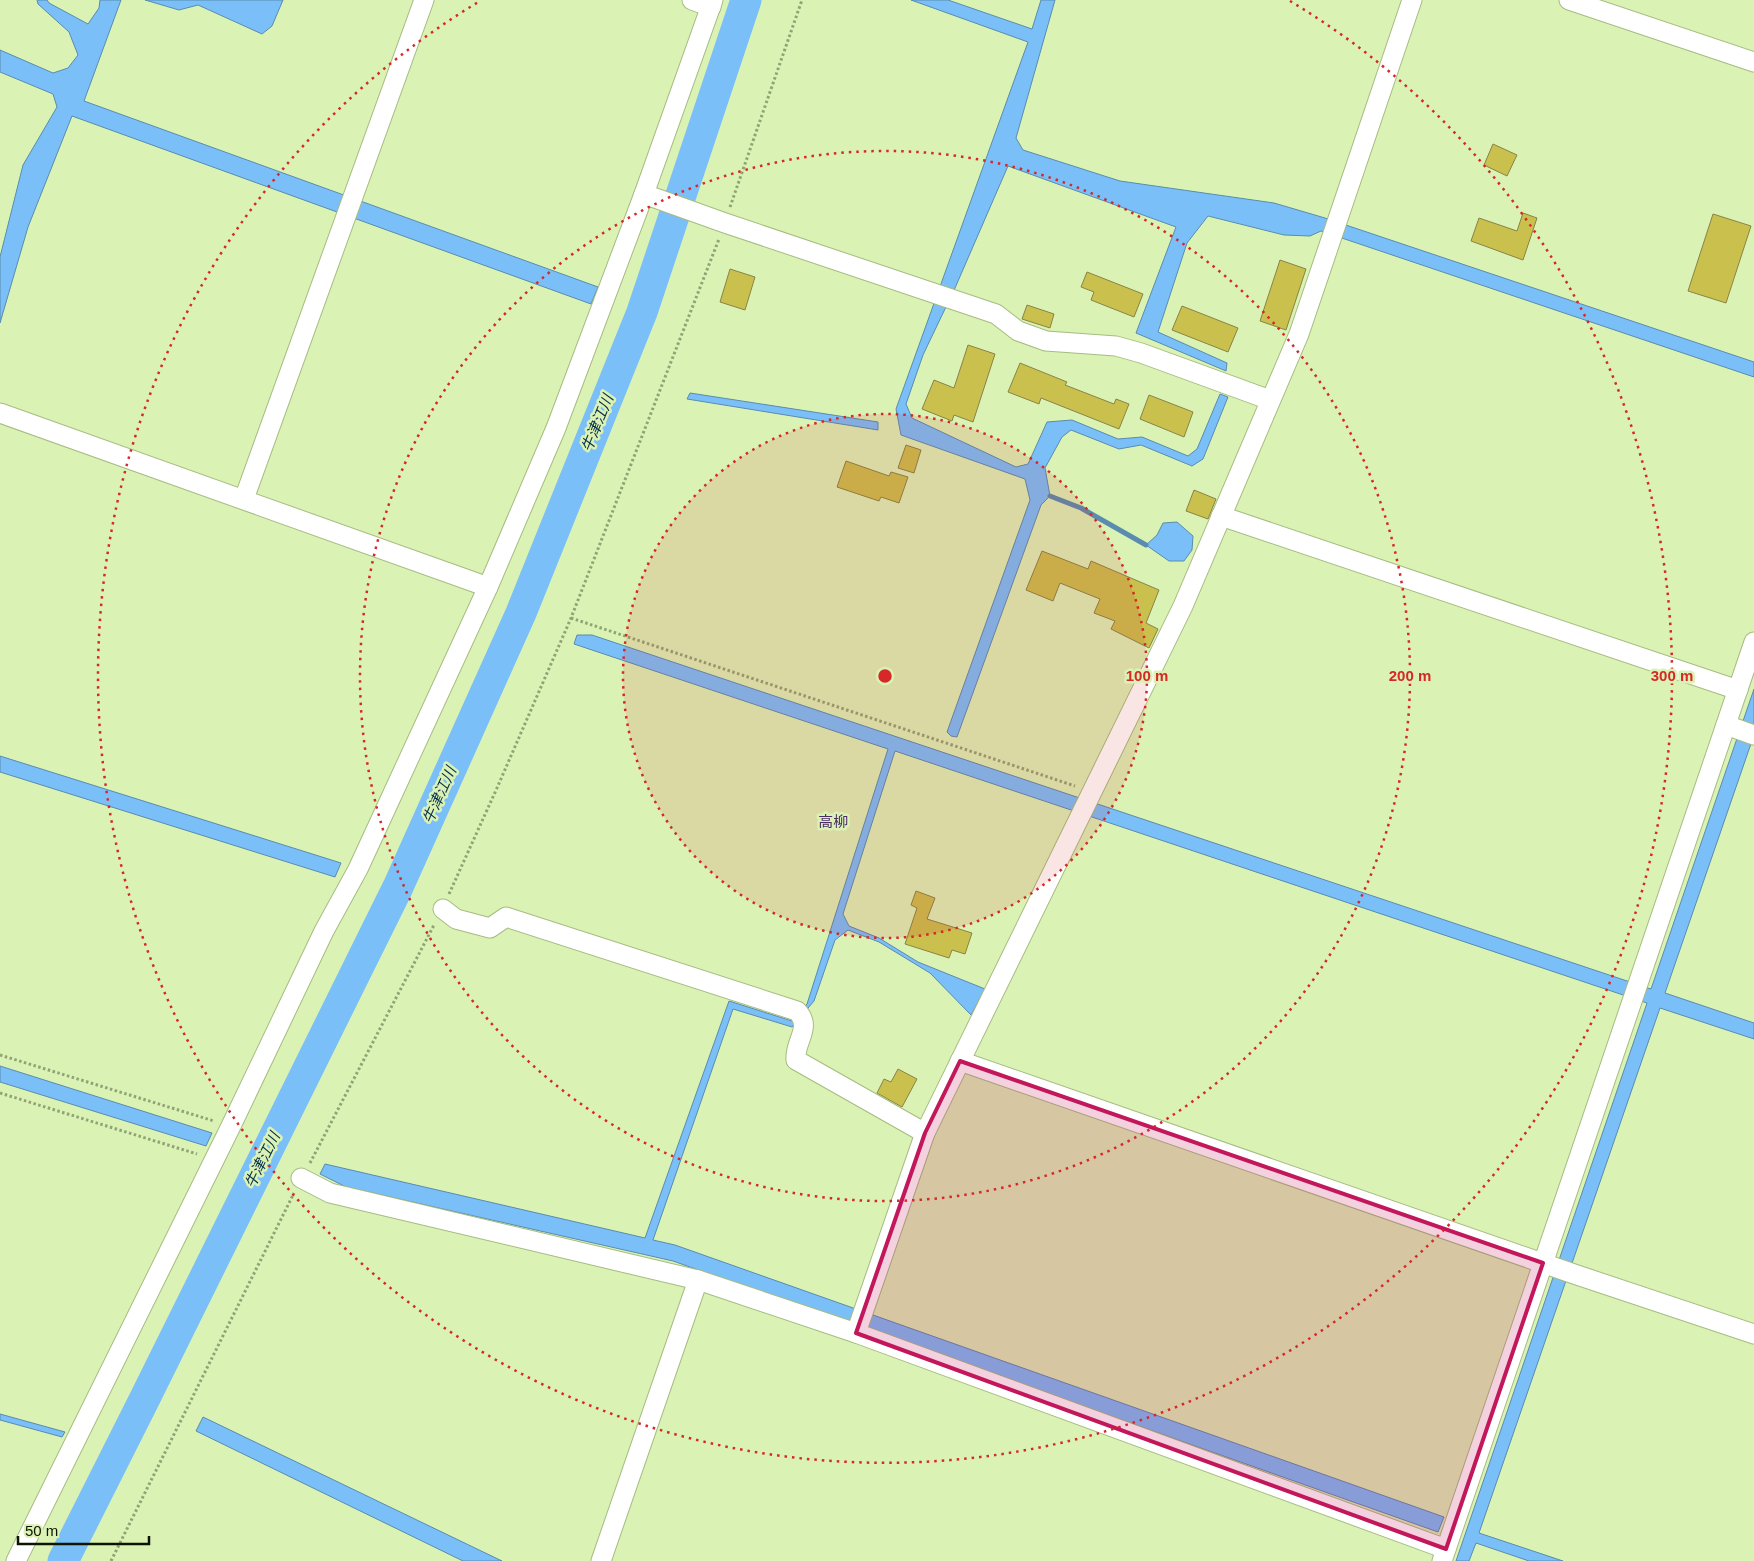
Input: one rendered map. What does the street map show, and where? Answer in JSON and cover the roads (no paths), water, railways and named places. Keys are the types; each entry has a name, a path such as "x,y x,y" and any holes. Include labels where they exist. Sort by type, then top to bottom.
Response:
{"street":[{"path":"244,499 424,0"},
{"path":"16,1561 231,1126 324,931 358,869 488,587 556,428 644,194 712,4 692,0"},
{"path":"856,1333 925,1133 1183,606 1299,334 1412,0"},
{"path":"1569,0 1754,62"},
{"path":"644,194 996,314 1018,331 1046,341 1116,346 1141,353 1270,400"},
{"path":"0,413 488,587"},
{"path":"1221,516 1738,690"},
{"path":"301,1178 330,1193 698,1280 856,1333 1444,1555 1754,642"},
{"path":"1726,725 1754,735"},
{"path":"443,909 456,919 490,928 506,917 800,1014 804,1024 795,1054 796,1060 925,1133"},
{"path":"960,1061 1577,1275 1754,1334"},
{"path":"602,1561 698,1280"}],"water":[{"path":"37,0 47,0 49,3 88,24 99,8 100,0 121,0 84,101 598,287 591,304 72,116 28,227 0,323 0,257 23,165 57,107 53,94 0,72 0,50 53,73 68,68 78,55 69,32 38,4"},
{"path":"145,0 283,0 272,26 262,34 198,5 179,10"},
{"path":"911,0 948,0 1032,29 1041,0 1055,0 1016,138 1023,150 1120,181 1274,203 1325,218 1754,362 1754,377 1321,231 1310,236 1284,235 1208,216 1187,243 1158,332 1227,363 1226,371 1136,333 1176,227 1008,166 955,288 923,355 906,404 912,418 1016,467 1028,464 1047,422 1072,420 1118,439 1142,437 1188,456 1197,449 1220,394 1228,397 1203,459 1192,466 1141,445 1119,449 1071,430 1062,437 1045,468 1050,496 1041,505 957,737 951,736 947,732 1030,500 1025,479 901,435 896,409 1028,42"},
{"path":"690,393 878,422 878,430 687,399"},
{"path":"1177,522 1193,536 1192,550 1184,561 1169,561 1146,545 1157,535 1163,523"},
{"path":"577,635 592,635 1651,989 1754,689 1754,735 1665,993 1754,1023 1754,1039 1660,1008 1479,1533 1563,1561 1529,1561 1476,1543 1469,1561 1456,1561 1647,1003 895,751 843,914 849,926 879,938 918,962 985,989 971,1015 930,973 879,942 848,930 835,940 814,1001 792,1027 733,1009 653,1240 675,1245 1444,1517 1438,1532 673,1261 346,1187 320,1174 325,1164 645,1238 729,1001 792,1021 807,1004 888,749 574,644"},
{"path":"0,756 341,863 335,877 0,772"},
{"path":"0,1066 212,1133 206,1146 0,1082"},
{"path":"0,1414 65,1432 62,1437 0,1420"},
{"path":"203,1417 502,1561 463,1561 196,1431"}],"waterway":[{"name":"牛津江川","path":"63,1561 398,887 521,613 642,312 746,0"},
{"path":"1050,496 1081,508 1146,545"}],"district":[{"name":"高柳","path":"833,821"}]}
